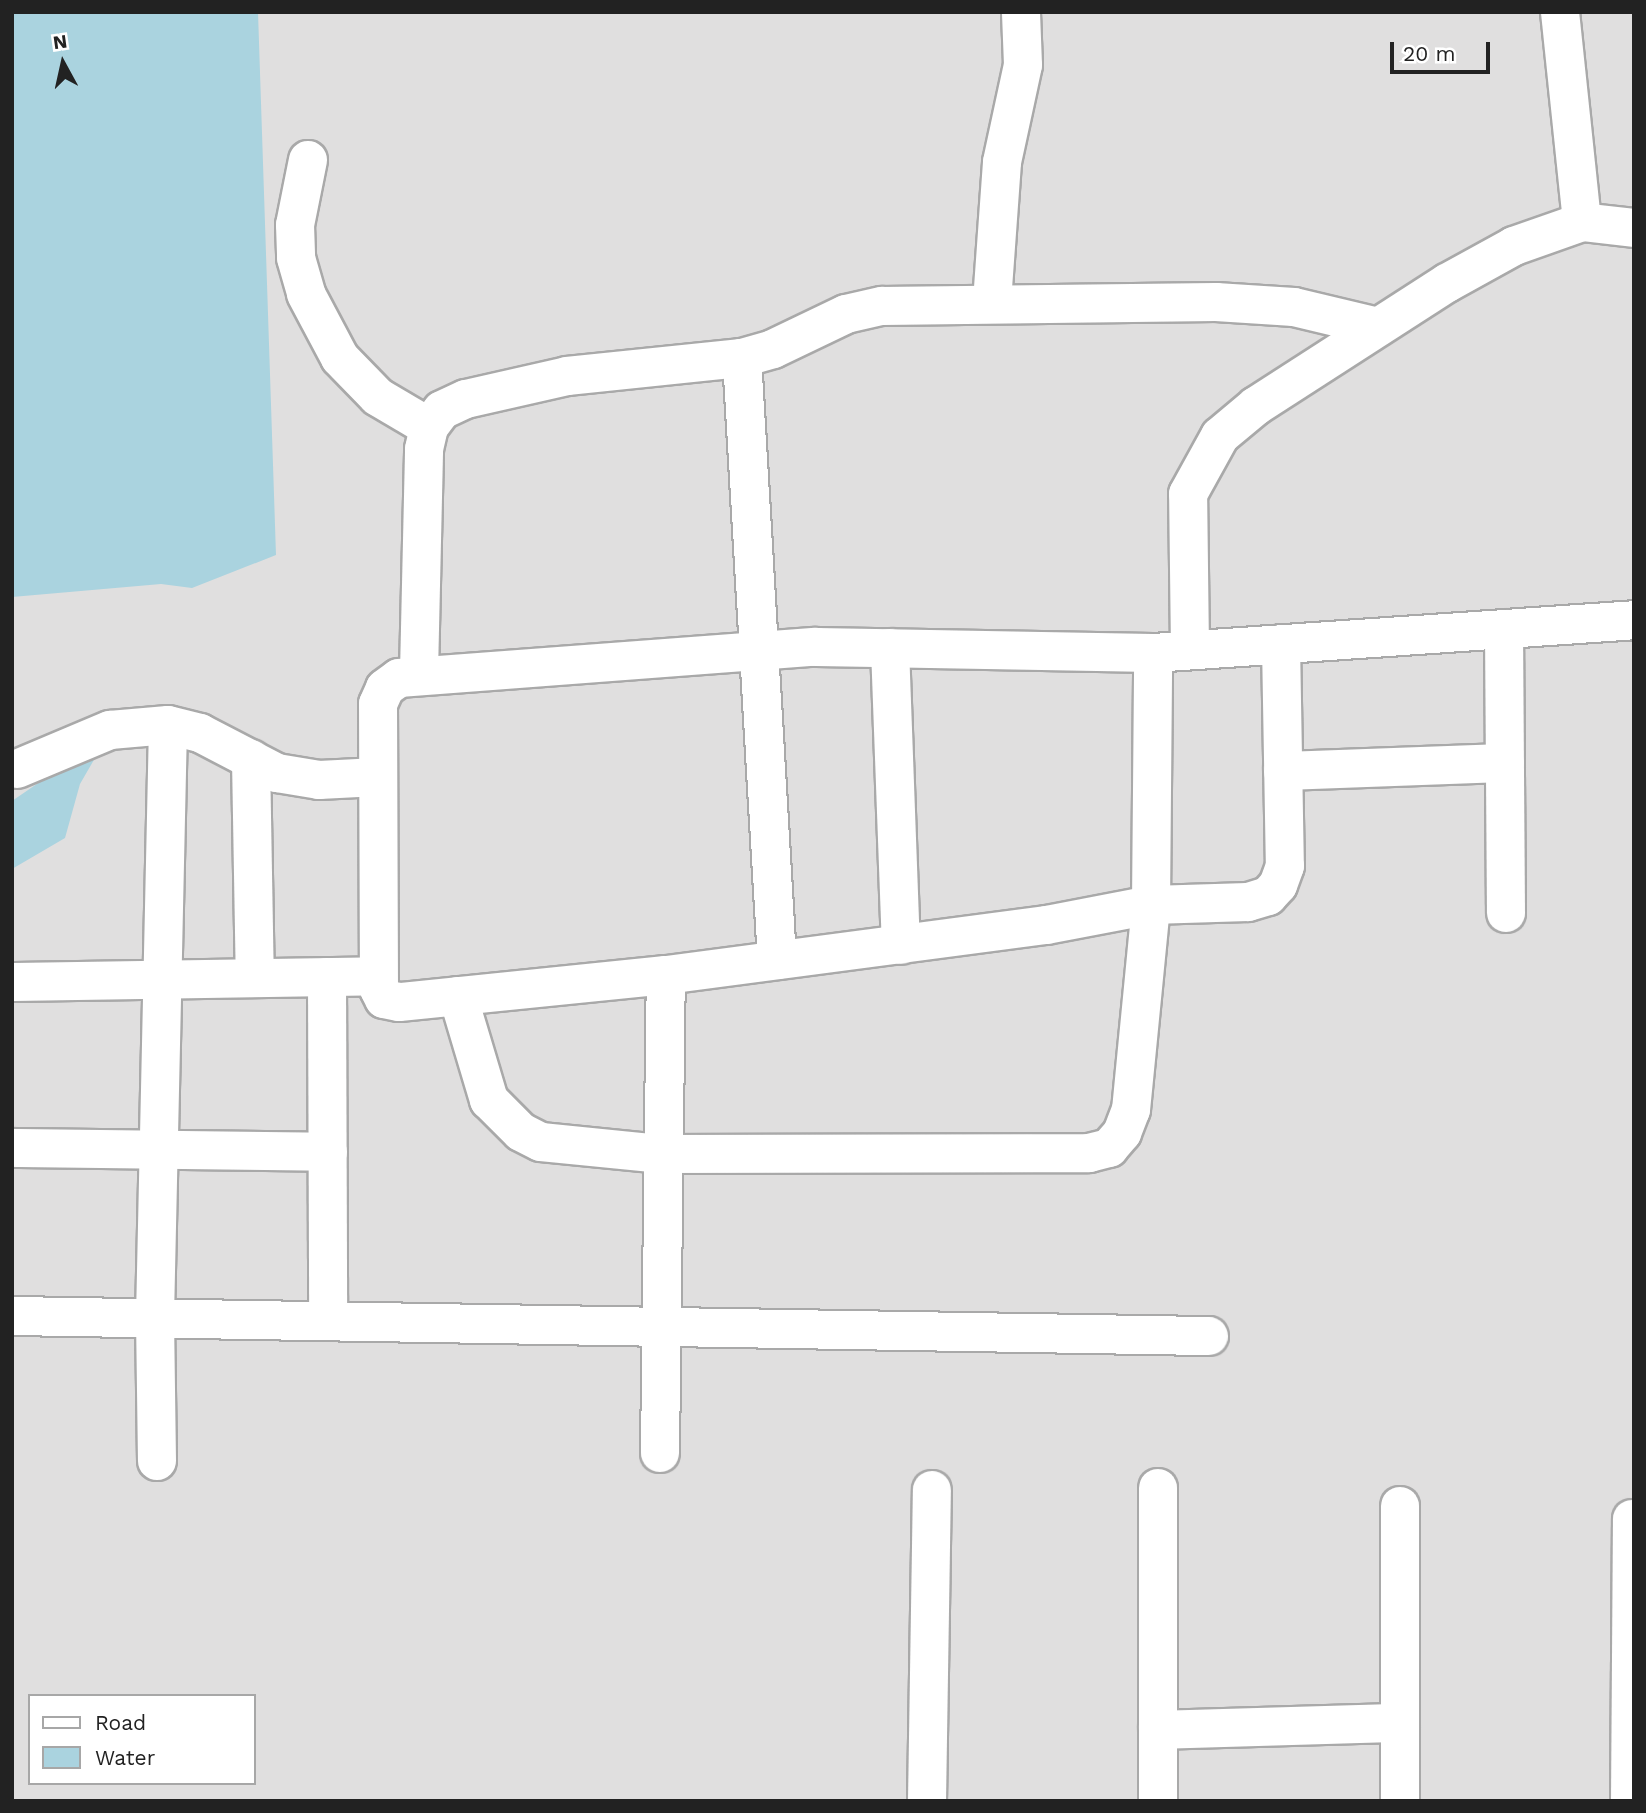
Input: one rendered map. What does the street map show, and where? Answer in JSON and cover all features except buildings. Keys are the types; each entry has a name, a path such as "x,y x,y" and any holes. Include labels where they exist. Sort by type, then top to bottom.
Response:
{"street":[{"path":"992,302 999,188 1023,65 1021,12"},
{"path":"1560,12 1582,222"},
{"path":"308,160 295,225 296,258 306,293 340,358 378,397 429,427"},
{"path":"458,996 489,1100 521,1132 541,1142 662,1154 1089,1153 1109,1148 1122,1133 1131,1110 1152,905 1171,651 1188,494 1199,468 1220,436 1256,406 1378,327 1514,246 1582,222 1634,229"},
{"path":"419,673 424,449 429,427 442,410 466,399 567,376 742,358 773,349 846,314 882,306 992,302 1216,302 1294,307 1378,327"},
{"path":"742,358 777,960"},
{"path":"1281,644 1285,866 1273,891 1248,902 1152,905 901,945 666,975 399,1002 384,999 377,976 378,704 385,688 419,673 758,650 890,648 1171,651 1634,620"},
{"path":"1504,629 1506,913"},
{"path":"890,648 901,945"},
{"path":"17,769 110,730 168,725 200,733 277,773 319,780 378,776"},
{"path":"157,1461 155,1317 168,725"},
{"path":"251,759 255,978"},
{"path":"1283,771 1505,763"},
{"path":"660,1453 658,1323 666,975"},
{"path":"12,982 377,976"},
{"path":"327,977 328,1318"},
{"path":"12,1148 328,1152"},
{"path":"12,1316 658,1323 1209,1336"},
{"path":"1158,1488 1158,1801"},
{"path":"927,1801 932,1490"},
{"path":"1400,1506 1400,1801"},
{"path":"1630,1801 1632,1520"},
{"path":"1158,1730 1400,1723"}],"shaded area":[{"path":"12,12 1634,12 1634,1801 12,1801"}],"water":[{"path":"12,12 258,12 276,555 192,588 161,584 12,597"},
{"path":"82,753 95,758 80,784 65,838 12,869 12,801"}]}
